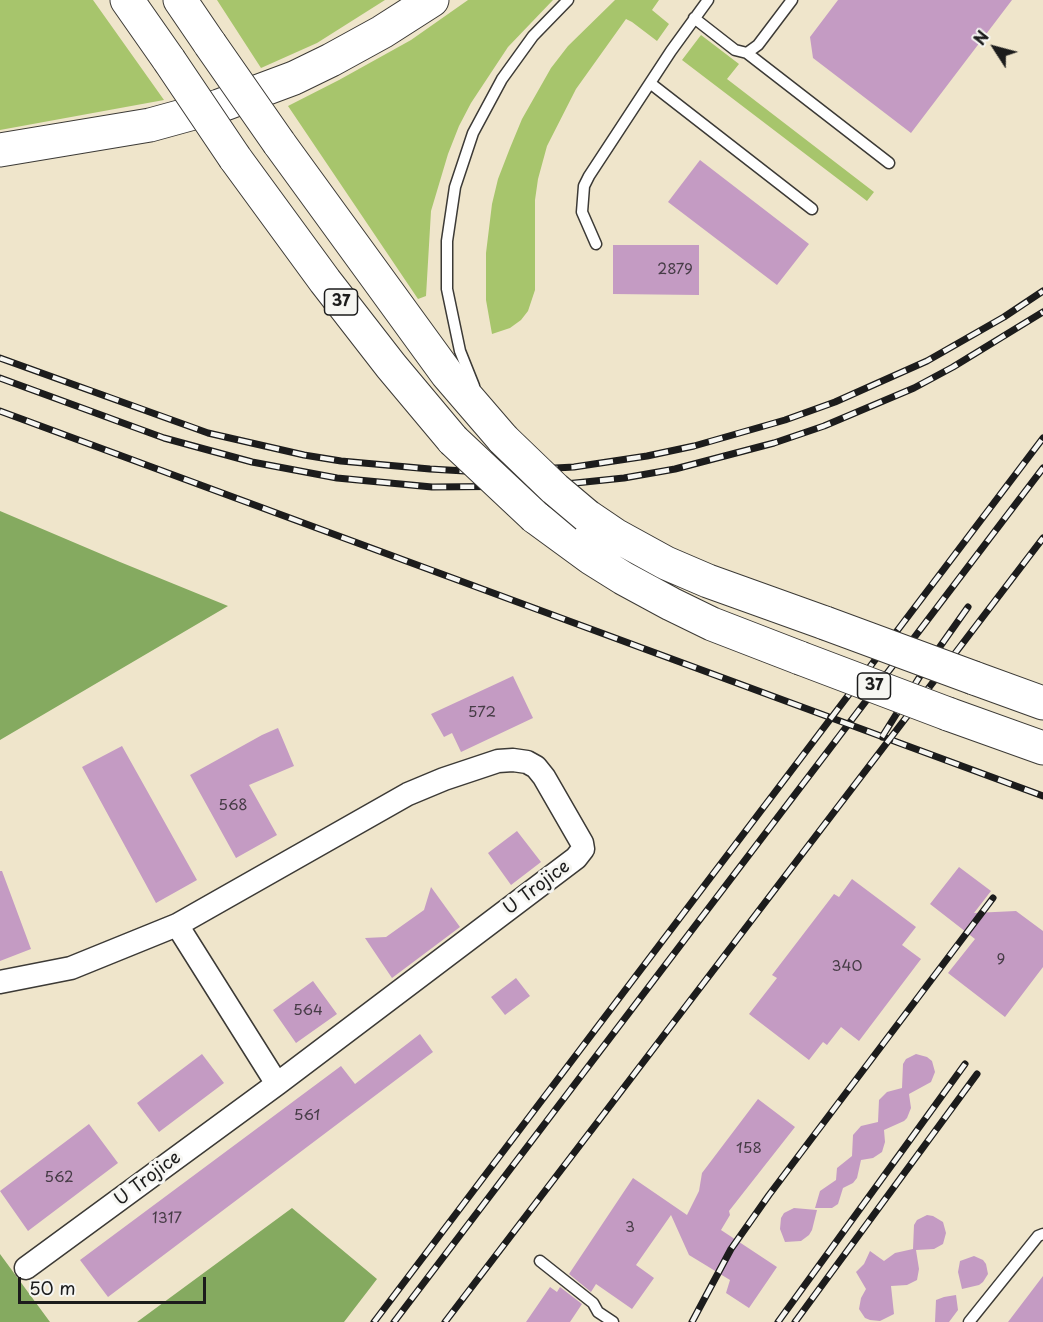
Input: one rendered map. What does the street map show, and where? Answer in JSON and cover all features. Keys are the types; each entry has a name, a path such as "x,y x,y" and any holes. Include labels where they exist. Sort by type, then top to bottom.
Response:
{"main road":[{"name":"37","path":"127,0 235,158 325,281 391,366 453,440 535,517 623,578 712,624 1043,748"},
{"name":"37","path":"180,0 279,143 447,374 503,439 587,516 615,535 666,563 708,581 1043,703"},
{"path":"0,150 150,125 219,106 332,60 432,0"}],"street":[{"name":"U Trojice","path":"0,982 71,968 177,925 424,787 498,761 527,762 536,767 579,836 583,849 581,853 276,1084 27,1268"},
{"path":"177,925 276,1084"}],"lane":[{"path":"503,439 472,382 460,351 446,267 450,212 461,165 473,133 489,101 517,56 568,0"},
{"path":"596,244 582,212 584,186 598,160 650,82 708,0"},
{"path":"747,53 758,45 792,0"},
{"path":"694,18 735,50 747,53 889,163"},
{"path":"650,82 812,208"},
{"path":"969,1322 1038,1236 1043,1234"},
{"path":"540,1261 593,1303 598,1312 613,1322"}],"green space":[{"path":"0,0 93,0 164,100 0,130"},
{"path":"217,0 385,0 317,43 261,68"},
{"path":"468,0 553,0 508,47 471,103 459,126 431,211 426,296 418,299 288,106 411,40"},
{"path":"615,0 659,0 652,10 669,24 657,41 626,19 576,89 547,146 538,179 535,200 535,290 528,311 510,328 492,334 486,300 486,253 492,204 498,179 522,119 551,68 568,46"},
{"path":"701,35 739,64 727,79 874,192 867,201 682,60"},
{"path":"0,511 120,562 228,606 0,740"},
{"path":"292,1208 377,1279 344,1322 137,1322"},
{"path":"0,1254 50,1322 0,1322"}],"building":[{"path":"838,0 1012,0 911,133 813,58 810,37"},
{"path":"700,160 809,244 777,285 668,202"},
{"path":"613,245 699,245 699,295 613,294"},
{"path":"513,676 533,718 461,752 452,733 444,737 431,714"},
{"path":"278,728 294,766 249,785 277,835 236,858 190,775"},
{"path":"122,746 197,880 156,903 82,767"},
{"path":"517,831 541,862 511,885 488,853"},
{"path":"959,867 991,891 974,913 1016,911 1043,931 1043,967 1005,1017 948,973 975,939 930,904"},
{"path":"0,871 2,871 31,949 0,961"},
{"path":"852,879 916,927 902,945 921,959 859,1041 841,1027 827,1045 823,1042 809,1060 749,1014 777,978 772,975 834,894 839,897"},
{"path":"431,887 460,927 392,978 365,938 386,937 424,910"},
{"path":"516,978 530,996 505,1015 491,997"},
{"path":"313,981 337,1014 296,1043 273,1010"},
{"path":"420,1034 433,1052 108,1297 80,1260 341,1066 355,1084"},
{"path":"202,1054 224,1083 159,1132 137,1103"},
{"path":"916,1054 932,1061 935,1072 931,1082 909,1094 911,1108 907,1118 884,1130 885,1142 882,1152 873,1158 861,1160 857,1178 843,1188 838,1204 832,1208 815,1208 820,1191 836,1180 837,1168 852,1156 853,1135 861,1126 878,1122 879,1100 887,1092 902,1088 903,1064 906,1059"},
{"path":"758,1099 795,1127 729,1211 730,1215 721,1230 777,1267 749,1308 726,1293 730,1280 689,1255 671,1215 636,1265 654,1278 632,1309 596,1284 591,1292 569,1274 633,1178 687,1215 699,1191 702,1173"},
{"path":"89,1124 118,1163 28,1231 0,1191"},
{"path":"794,1208 817,1210 809,1235 801,1241 785,1242 780,1229 781,1218 784,1213"},
{"path":"927,1215 943,1222 946,1233 943,1244 934,1249 916,1250 919,1269 917,1280 907,1285 891,1286 894,1314 880,1321 865,1318 859,1309 866,1289 856,1272 864,1264 870,1251 884,1261 895,1253 913,1249 914,1225 917,1220"},
{"path":"974,1256 983,1260 988,1274 979,1285 962,1289 958,1272 960,1261"},
{"path":"1043,1276 1043,1322 1008,1322"},
{"path":"550,1287 557,1292 560,1287 582,1304 570,1322 526,1322"},
{"path":"956,1295 958,1310 949,1322 935,1322 936,1300"}],"railway":[{"path":"0,358 208,433 304,455 341,461 465,471 574,467 694,446 785,420 835,402 927,361 1004,317 1043,291"},
{"path":"0,378 164,438 252,462 337,478 432,487 546,486 624,478 675,469 774,443 824,426 914,388 1043,312"},
{"path":"0,411 1043,796"},
{"path":"374,1322 1043,438"},
{"path":"394,1322 1043,468"},
{"path":"445,1322 1043,538"},
{"path":"882,737 927,665 968,607"},
{"path":"692,1322 731,1249 769,1195 993,898"},
{"path":"778,1322 965,1064"},
{"path":"795,1322 977,1074"}]}
